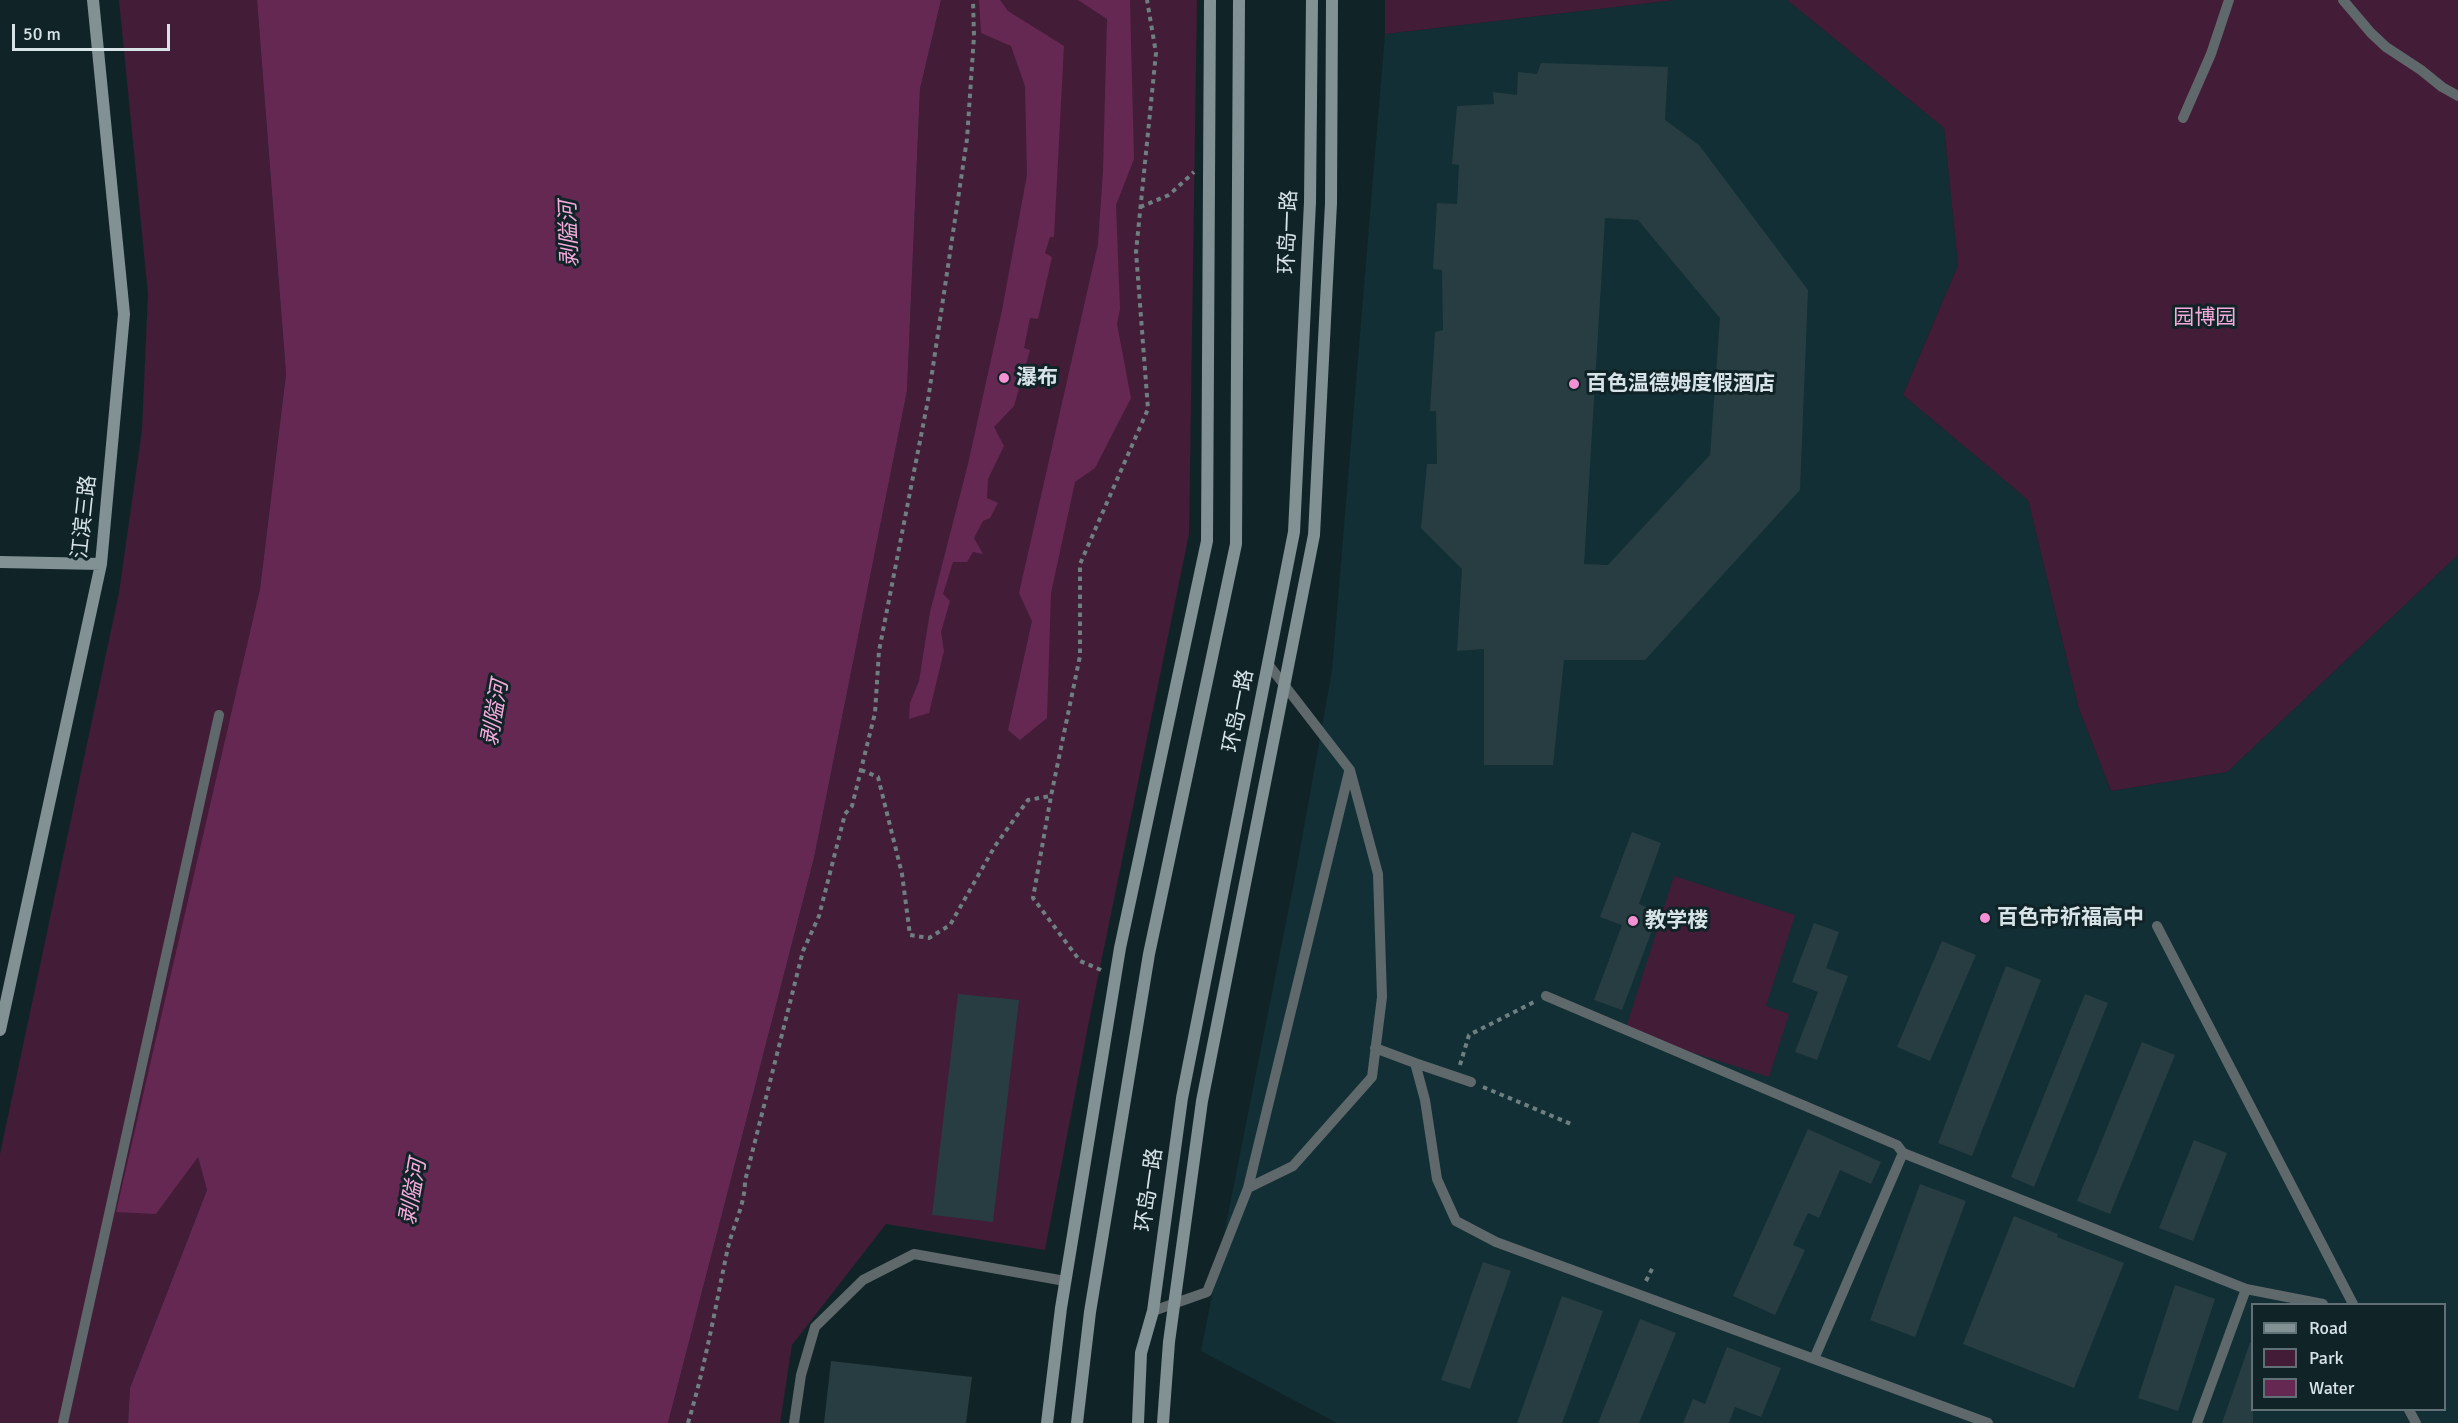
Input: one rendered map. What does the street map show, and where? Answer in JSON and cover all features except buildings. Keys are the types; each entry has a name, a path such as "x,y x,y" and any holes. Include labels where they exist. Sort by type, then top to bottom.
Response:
{"main road":[{"name":"江滨三路","path":"0,1030 101,564 124,314 93,0"},
{"path":"1047,1423 1065,1281 1115,976 1207,541 1209,0"},
{"name":"环岛一路","path":"1077,1423 1090,1312 1149,954 1236,544 1239,0"},
{"name":"环岛一路","path":"1138,1423 1141,1353 1153,1311 1182,1098 1294,532 1310,202 1312,0"},
{"path":"1163,1423 1174,1304 1202,1101 1314,535 1331,203 1332,0"},
{"path":"0,562 101,564"}],"lane":[{"path":"2183,118 2211,54 2229,0"},
{"path":"2343,0 2386,47 2458,96"},
{"path":"1248,1188 1293,1166 1372,1077 1382,997 1378,874 1350,770 1268,664"},
{"path":"63,1423 219,715"},
{"path":"1153,1311 1207,1292 1248,1188 1350,770"},
{"path":"2157,926 2352,1303"},
{"path":"1546,996 1897,1145 1903,1153 2246,1289 2314,1303"},
{"path":"1376,1048 1415,1064 1472,1082"},
{"path":"1415,1064 1425,1100 1437,1179 1456,1221 1496,1242 1988,1423"},
{"path":"1814,1359 1903,1153"},
{"path":"794,1423 801,1375 815,1327 863,1280 914,1254 1065,1281"},
{"path":"2197,1423 2246,1289"}],"path":[{"path":"688,1423 703,1373 728,1249 745,1197 745,1181 803,951 819,916 845,814 852,806 875,713 879,651 928,400 967,139 974,36 973,0"},
{"path":"1115,976 1080,962 1034,898 1051,796 1080,656 1080,564 1149,409 1136,252 1156,53 1147,0"},
{"path":"1140,207 1169,195 1196,170 1209,164"},
{"path":"861,770 878,777 902,874 910,935 928,938 950,925 995,846 1028,800 1051,796"},
{"path":"1456,1077 1469,1035 1546,996"},
{"path":"1472,1082 1571,1124"}],"shaded area":[{"name":"百色市祈福高中","path":"1675,0 1787,0 1944,128 1958,265 1903,395 2028,500 2079,709 2111,791 2227,772 2458,555 2458,1423 1337,1423 1201,1351 1296,872 1332,671 1385,34"}],"green space":[{"path":"119,0 257,0 286,374 260,589 156,1214 198,1156 207,1190 130,1388 128,1423 0,1423 0,1154 119,593 142,430 148,294"},
{"path":"941,0 1197,0 1189,534 1090,1016 1045,1250 886,1224 792,1345 780,1423 668,1423 814,858 907,391 920,89"},
{"path":"1385,0 1675,0 1385,34"},
{"name":"园博园","path":"1787,0 2458,0 2458,555 2227,772 2111,791 2079,709 2028,500 1903,395 1958,265 1944,128"},
{"path":"1674,876 1795,915 1766,1006 1789,1014 1769,1077 1625,1031"}],"water":[{"name":"剥隘河","path":"257,0 941,0 920,89 907,391 814,858 668,1423 128,1423 130,1388 207,1190 198,1157 156,1214 116,1212 260,589 286,374"},
{"name":"瀑布","path":"979,0 1000,0 1008,11 1064,46 1054,237 1050,237 1045,253 1052,257 1038,319 1030,318 1024,348 1030,350 1014,406 994,427 1004,446 988,479 987,498 998,503 990,518 983,521 974,538 983,554 973,552 967,562 953,562 943,594 950,601 941,632 944,651 929,713 909,719 910,703 919,681 930,612 968,464 1002,310 1027,175 1025,86 1011,46 981,33"},
{"path":"1078,0 1130,0 1134,159 1116,205 1120,309 1117,324 1131,398 1095,468 1075,482 1051,593 1047,718 1020,740 1008,730 1032,621 1019,593 1098,244 1103,171 1107,19"}],"place":[{"name":"瀑布","path":"1004,378"},
{"name":"百色温德姆度假酒店","path":"1574,384"},
{"name":"百色市祈福高中","path":"1985,918"},
{"name":"教学楼","path":"1633,921"}]}
